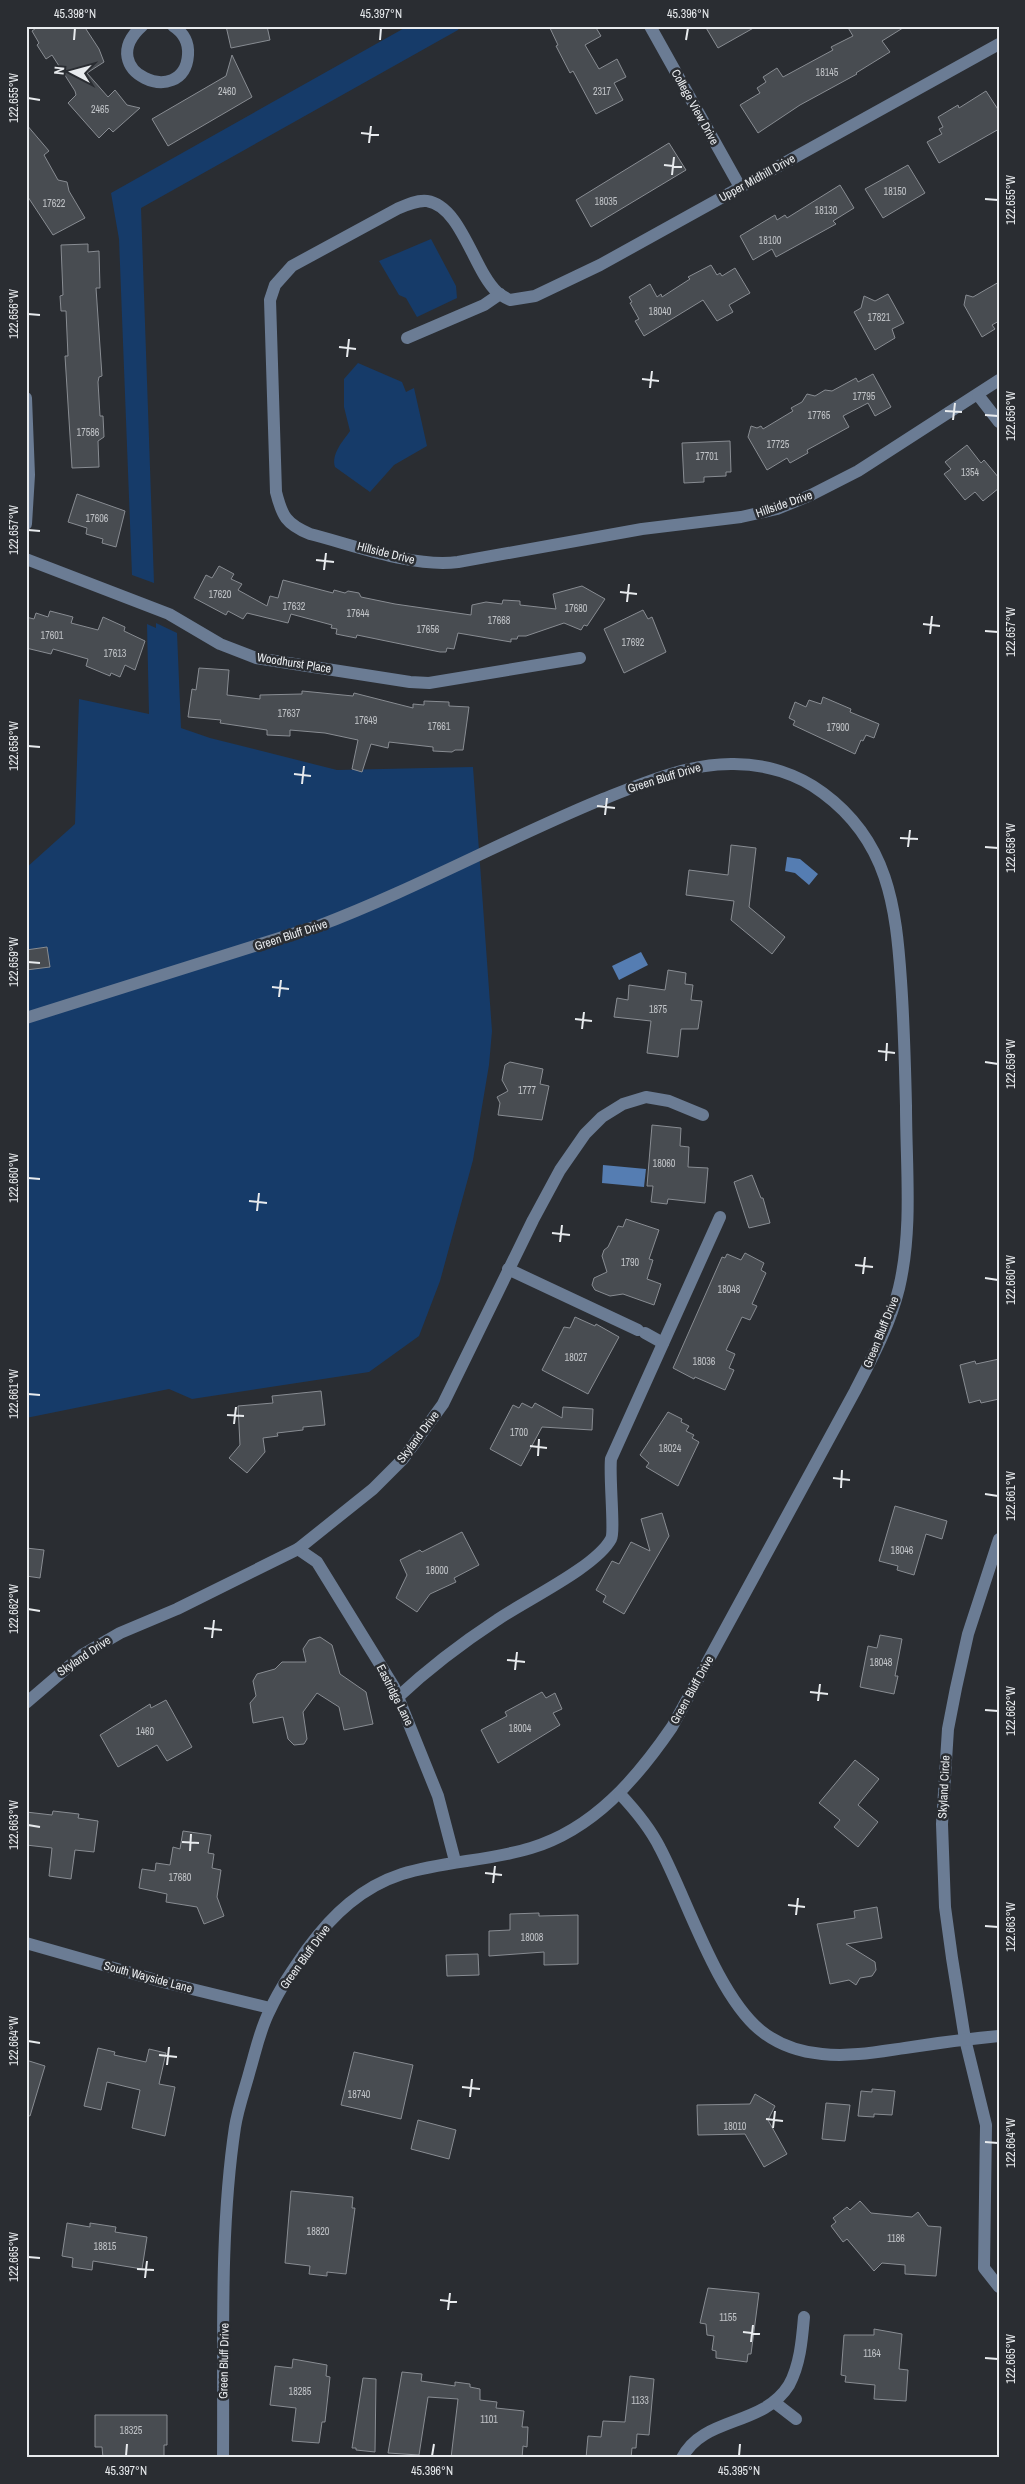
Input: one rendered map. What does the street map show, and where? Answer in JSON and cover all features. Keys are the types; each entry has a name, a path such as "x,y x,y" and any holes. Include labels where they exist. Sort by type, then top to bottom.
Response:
{"street":[{"path":"142,26 133,35 128,46 129,61 138,75 158,83 177,76 185,66 188,58 187,42 180,31 173,26"},
{"name":"College View Drive","path":"650,26 740,187"},
{"name":"Upper Midhill Drive","path":"505,297 535,296 600,265 999,44"},
{"name":"Hillside Drive","path":"505,297 496,291 452,219 442,208 427,201 411,202 397,208 283,273 275,285 270,300 276,492 280,510 294,527 310,534 417,562 444,564 642,529 741,517 777,509 833,485 999,380"},
{"path":"408,338 505,297"},
{"path":"978,395 999,422"},
{"path":"26,398 29,475 26,524"},
{"name":"Woodhurst Place","path":"26,559 169,614 220,644 256,658 410,682 430,683 580,658"},
{"name":"Green Bluff Drive","path":"26,1018 318,926 358,910 547,822 621,792 701,766 747,765 793,776 814,786 839,805 865,835 885,874 891,893 898,936 905,1038 908,1226 899,1289 881,1340 672,1727 649,1761 620,1794 595,1814 540,1845 518,1852 455,1862 402,1874 374,1885 342,1909 317,1937 290,1974 270,2008 262,2027 235,2124 226,2225 223,2458"},
{"name":"Skyland Drive","path":"26,1702 82,1655 120,1633 177,1609 298,1549 373,1489 420,1436 443,1404 508,1269 560,1170 585,1134 602,1117 623,1104 646,1097 669,1101 703,1115"},
{"path":"398,1696 428,1668 498,1619 600,1556 613,1537 609,1474 611,1460 720,1217"},
{"path":"508,1269 663,1343"},
{"name":"Skyland Circle","path":"999,1540 968,1634 948,1729 944,1783 943,1840 946,1907 965,2039 986,2125 984,2268 999,2288"},
{"name":"Eastridge Lane","path":"298,1549 317,1562 398,1696 438,1796 455,1862"},
{"path":"620,1794 643,1819 661,1849 722,1978 743,2012 760,2030 798,2050 821,2054 851,2055 999,2036"},
{"name":"South Wayside Lane","path":"26,1943 163,1982 270,2008"},
{"path":"682,2458 697,2440 710,2432 758,2414 784,2392 794,2373 802,2344 804,2317"},
{"path":"774,2402 796,2419"}],"shaded area":[{"path":"408,26 460,26 458,30 141,208 154,583 132,575 119,239 111,193"},
{"path":"431,239 456,286 457,298 417,317 406,298 399,295 379,261"},
{"path":"358,363 402,382 406,392 414,388 427,446 394,465 370,492 335,467 334,462 338,448 350,431 344,407 344,379"},
{"path":"156,623 177,633 181,728 210,738 337,770 473,767 492,1031 489,1065 473,1160 440,1281 419,1336 369,1372 192,1399 169,1389 26,1418 26,868 75,824 79,699 149,714 147,624 156,628"},
{"path":"787,857 800,859 818,874 809,885 795,873 785,871"},
{"path":"641,952 648,965 619,980 612,966"},
{"path":"603,1165 646,1169 644,1187 602,1183"}],"building":[{"path":"39,26 84,26 99,49 104,62 87,73 108,97 115,90 127,105 140,108 113,132 109,128 99,138 68,103 76,95 75,91 52,55 46,59 37,45 39,43 32,31"},
{"path":"226,26 267,26 270,40 231,48"},
{"path":"549,26 595,26 601,36 585,45 599,69 617,59 626,77 614,83 623,100 596,114 573,71 570,73 556,46 558,45"},
{"path":"705,26 757,26 718,48"},
{"path":"847,26 906,26 882,41 890,52 857,74 800,105 758,133 740,105 760,93 757,88 766,82 763,77 777,68 783,77 833,50 831,47 853,36"},
{"path":"232,55 252,97 168,146 152,119 226,76"},
{"path":"986,91 999,111 999,129 939,163 927,142 942,134 939,129 943,127 938,117 958,105 959,108"},
{"path":"26,124 49,151 44,155 58,180 67,182 69,191 85,218 53,235 26,194"},
{"path":"669,143 686,170 591,227 576,200"},
{"path":"908,165 925,193 883,218 865,189"},
{"path":"840,185 854,208 833,221 836,224 776,257 772,249 753,260 740,236 775,215 777,220 785,215 787,218"},
{"path":"88,244 88,252 99,251 100,288 96,288 102,376 99,377 98,382 100,416 103,416 104,437 98,441 99,467 72,468 65,356 68,356 66,311 61,311 60,296 63,295 61,245"},
{"path":"711,265 717,275 720,273 722,276 735,268 750,293 729,305 733,312 717,321 703,300 644,336 635,321 639,319 630,303 632,302 629,297 650,284 657,297 661,294 662,297 690,279 688,277"},
{"path":"999,282 999,321 992,325 995,329 982,337 964,305 966,295 973,297"},
{"path":"888,294 904,323 892,329 895,338 875,350 854,312 861,308 864,296 875,301"},
{"path":"873,374 891,407 875,416 868,403 843,416 849,427 807,450 808,453 790,463 787,458 767,470 748,437 751,426 757,428 761,426 763,429 793,411 791,408 802,402 807,394 815,396 825,390 832,391 856,378 858,382"},
{"path":"730,441 731,472 726,472 726,476 704,477 704,482 684,483 682,443"},
{"path":"967,445 981,463 984,460 999,478 999,488 983,501 975,492 965,500 944,474 951,469 945,462"},
{"path":"77,494 125,511 116,547 102,543 103,539 86,534 87,528 68,522"},
{"path":"219,566 234,574 231,579 242,584 238,590 267,606 270,596 278,598 283,580 333,593 334,590 345,593 348,591 359,593 361,597 395,604 471,615 472,605 486,602 502,604 503,600 520,601 520,605 556,609 553,594 582,586 605,599 587,626 584,625 581,630 564,623 526,636 518,636 517,639 511,639 511,642 458,633 454,649 447,648 446,652 440,652 357,635 356,638 336,634 337,629 331,628 332,625 291,614 288,623 247,613 243,619 228,611 226,615 194,598 206,575 212,578"},
{"path":"643,610 648,619 652,617 666,652 624,673 604,629"},
{"path":"50,611 73,617 71,623 98,630 103,617 125,627 124,631 145,641 135,670 125,665 120,677 111,673 110,676 86,666 88,659 53,649 51,654 26,648 26,617 34,619 36,613 48,617"},
{"path":"199,668 229,670 227,695 260,699 260,695 302,694 302,691 353,696 354,693 413,708 413,704 424,705 424,701 449,702 449,706 469,707 463,750 452,752 433,751 433,747 389,742 388,748 371,744 362,772 352,769 358,740 325,733 290,730 290,736 267,735 267,730 220,723 221,720 188,717 192,689 196,690"},
{"path":"823,697 851,709 850,712 879,724 874,738 866,735 863,741 861,740 855,754 793,725 795,721 789,718 795,702 806,707 809,700 821,704"},
{"path":"731,845 756,848 749,907 785,937 772,954 731,920 734,901 686,895 689,870 728,875"},
{"path":"47,947 50,967 26,970 26,950"},
{"path":"668,970 686,973 685,984 693,985 691,1000 702,1001 698,1029 681,1029 678,1057 647,1053 651,1021 614,1017 617,998 628,1000 629,985 665,990"},
{"path":"510,1062 543,1069 540,1084 549,1086 542,1120 498,1115 500,1103 497,1097 508,1091 502,1080 505,1065"},
{"path":"652,1125 681,1128 680,1146 689,1147 688,1167 708,1168 705,1203 668,1199 667,1204 651,1202 653,1186 647,1186"},
{"path":"752,1175 761,1198 763,1198 770,1223 749,1228 734,1182"},
{"path":"626,1219 659,1230 649,1259 653,1260 647,1279 661,1284 654,1305 623,1294 610,1296 595,1290 592,1285 594,1278 607,1272 602,1256 604,1250 608,1247 618,1226 623,1227"},
{"path":"745,1253 764,1263 761,1270 766,1273 752,1304 757,1306 750,1320 742,1317 726,1350 735,1354 729,1368 734,1370 725,1390 695,1377 694,1379 673,1368 722,1257 725,1258 727,1254 741,1260"},
{"path":"575,1317 595,1326 596,1324 619,1337 588,1394 542,1370 564,1327 570,1328"},
{"path":"999,1359 999,1399 981,1403 980,1400 969,1403 960,1365 975,1361 976,1364"},
{"path":"321,1391 325,1425 303,1427 303,1430 277,1433 278,1436 263,1438 265,1452 247,1473 229,1458 240,1445 238,1406 273,1403 272,1396"},
{"path":"522,1403 532,1408 535,1403 562,1418 563,1407 593,1409 592,1430 542,1427 521,1466 490,1449 513,1405 519,1408"},
{"path":"668,1412 682,1419 681,1422 689,1426 686,1431 694,1435 692,1438 699,1442 678,1486 646,1467 649,1463 640,1455"},
{"path":"895,1506 947,1521 942,1539 926,1534 914,1575 897,1570 898,1566 879,1561"},
{"path":"662,1513 669,1536 624,1614 603,1602 606,1596 596,1590 612,1561 619,1564 631,1542 650,1551 641,1519"},
{"path":"462,1532 479,1565 454,1578 456,1582 430,1594 417,1612 396,1598 407,1575 400,1560 420,1550 422,1552"},
{"path":"26,1548 44,1550 40,1578 26,1576"},
{"path":"880,1635 902,1639 895,1676 898,1676 894,1694 860,1687 868,1646 877,1648"},
{"path":"320,1637 332,1645 340,1674 366,1692 373,1724 344,1730 339,1707 317,1693 303,1712 307,1739 304,1744 294,1745 288,1739 283,1717 253,1723 250,1703 256,1696 253,1681 257,1674 275,1669 282,1662 306,1662 303,1649 309,1640"},
{"path":"542,1692 546,1698 555,1693 562,1709 553,1713 560,1725 498,1763 481,1730 507,1716 505,1712"},
{"path":"166,1700 192,1747 167,1761 157,1745 118,1767 100,1735 150,1704 151,1708"},
{"path":"855,1760 879,1779 858,1805 878,1822 858,1847 834,1827 840,1820 819,1803"},
{"path":"53,1811 79,1814 78,1818 98,1821 94,1852 75,1850 71,1879 49,1876 52,1848 26,1845 26,1812 52,1815"},
{"path":"183,1831 211,1835 208,1853 214,1854 212,1868 221,1870 217,1897 224,1916 204,1924 197,1907 166,1902 167,1894 139,1888 142,1869 155,1871 156,1863 170,1865 173,1847 180,1849"},
{"path":"877,1907 882,1938 846,1944 875,1962 876,1970 872,1976 860,1978 856,1985 849,1980 830,1984 817,1924 855,1918 854,1911"},
{"path":"539,1913 539,1916 578,1915 578,1964 544,1965 544,1952 489,1956 489,1931 510,1930 510,1914"},
{"path":"478,1954 479,1975 447,1976 446,1955"},
{"path":"98,2048 115,2052 114,2055 146,2062 149,2049 166,2053 159,2084 175,2087 165,2136 132,2128 140,2090 107,2082 101,2110 84,2106"},
{"path":"354,2052 413,2065 401,2119 341,2105"},
{"path":"26,2060 45,2066 30,2116 26,2115"},
{"path":"872,2089 895,2091 892,2115 874,2114 874,2117 858,2116 861,2091 872,2092"},
{"path":"755,2094 775,2106 768,2120 787,2154 764,2167 745,2134 698,2135 697,2105 750,2104"},
{"path":"826,2103 850,2105 845,2141 822,2139"},
{"path":"418,2120 456,2130 449,2159 411,2149"},
{"path":"291,2191 353,2197 352,2208 355,2208 346,2274 327,2272 327,2276 309,2274 310,2266 285,2263"},
{"path":"860,2201 871,2213 912,2217 918,2212 928,2226 941,2227 936,2276 905,2274 905,2265 882,2263 874,2271 847,2239 843,2242 831,2226 836,2222 833,2218 847,2207 850,2210"},
{"path":"67,2223 90,2227 90,2223 116,2227 115,2232 147,2237 142,2269 93,2261 92,2270 72,2267 73,2258 62,2256"},
{"path":"708,2288 759,2293 751,2354 748,2354 747,2362 716,2358 716,2351 712,2350 714,2336 707,2335 706,2324 700,2323"},
{"path":"874,2329 902,2334 899,2369 908,2370 906,2401 874,2399 875,2385 845,2382 846,2376 841,2375 844,2335 874,2335"},
{"path":"293,2359 327,2365 326,2376 330,2377 325,2422 322,2422 319,2443 292,2441 296,2408 270,2405 275,2366 292,2368"},
{"path":"402,2372 422,2374 421,2381 455,2386 455,2382 470,2384 470,2387 480,2389 480,2400 497,2402 496,2408 524,2411 522,2427 528,2427 527,2447 523,2446 522,2458 451,2458 458,2399 428,2397 419,2455 388,2453"},
{"path":"630,2376 654,2379 649,2435 637,2434 636,2448 632,2448 631,2458 586,2458 588,2436 601,2437 603,2421 625,2422"},
{"path":"363,2378 376,2379 375,2452 352,2448"},
{"path":"95,2415 167,2415 167,2445 164,2445 164,2456 103,2458 102,2447 95,2447"}]}
